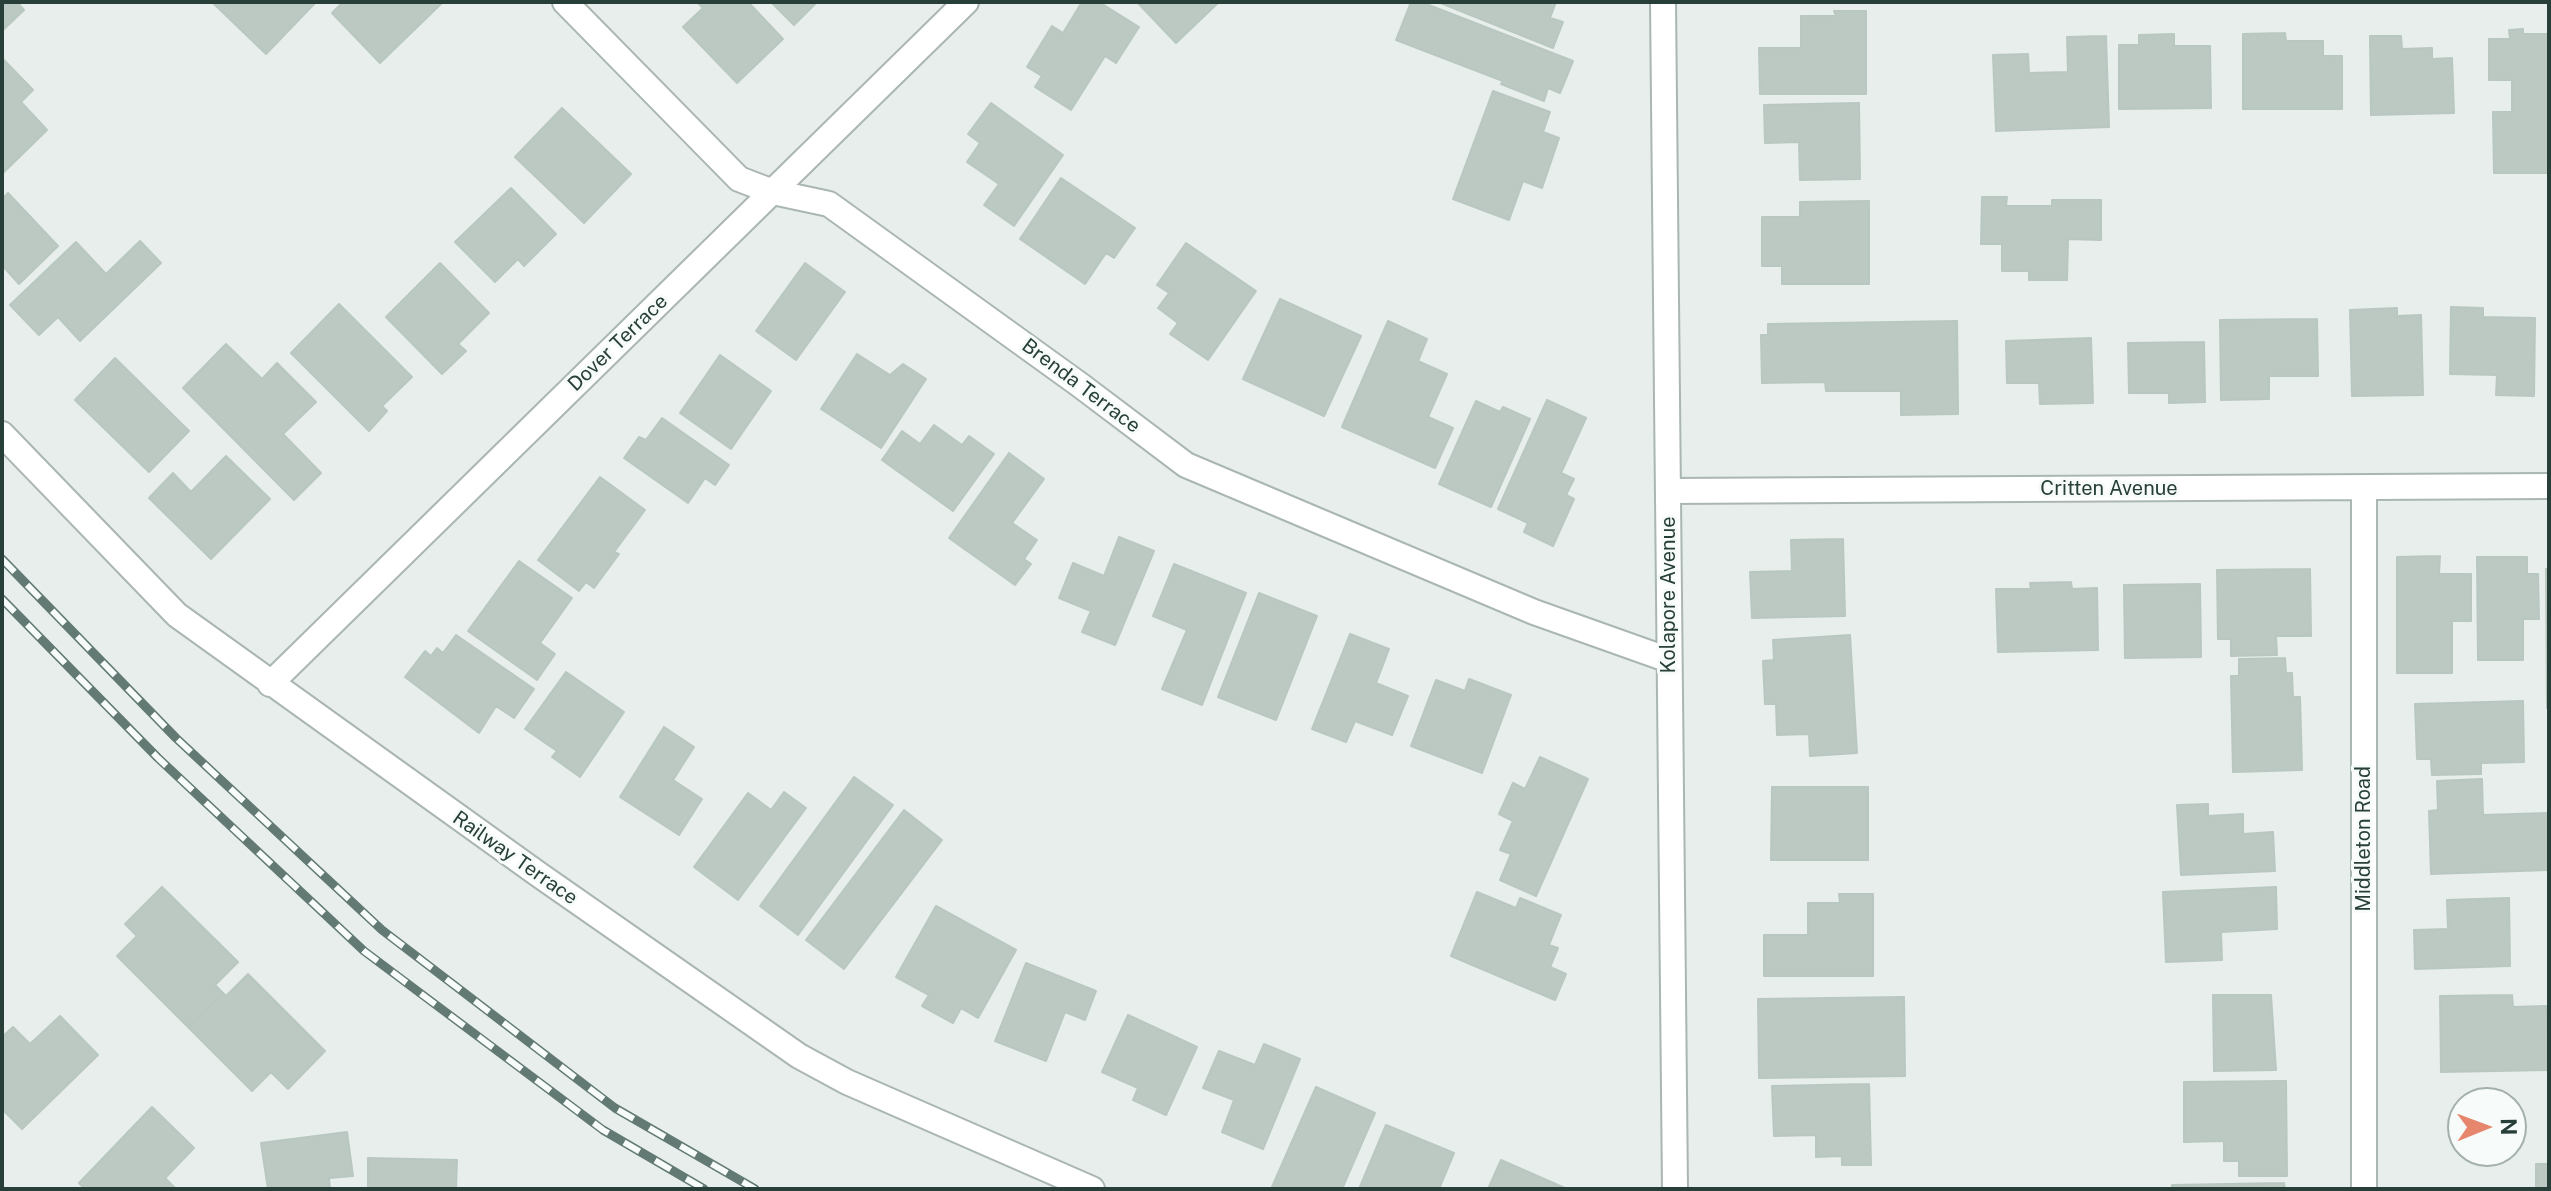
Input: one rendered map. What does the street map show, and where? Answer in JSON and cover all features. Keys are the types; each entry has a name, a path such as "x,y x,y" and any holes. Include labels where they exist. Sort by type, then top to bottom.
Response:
{"street":[{"name":"Brenda Terrace","path":"565,2 739,179 773,192 829,204 1186,465 1534,612 1669,660"},
{"name":"Dover Terrace","path":"270,684 966,2"},
{"name":"Kolapore Avenue","path":"1663,2 1675,1189"},
{"name":"Railway Terrace","path":"2,434 177,615 270,684 799,1056 847,1082 1092,1189"},
{"name":"Critten Avenue","path":"1669,491 2549,486"},
{"name":"Middleton Road","path":"2364,488 2364,1189"}],"building":[{"path":"2,2 17,2 24,10 2,31"},
{"path":"212,2 316,2 266,54"},
{"path":"343,2 443,2 380,63 332,13"},
{"path":"697,2 748,2 783,39 737,83 683,27 703,8"},
{"path":"771,2 817,2 794,25"},
{"path":"1082,2 1099,2 1139,27 1116,63 1105,56 1071,110 1035,87 1042,76 1027,67 1052,26 1063,33"},
{"path":"1137,2 1219,2 1176,43"},
{"path":"1411,2 1421,2 1573,61 1560,93 1548,88 1544,101 1501,84 1503,81 1396,40"},
{"path":"1438,2 1556,2 1550,18 1563,22 1553,48"},
{"path":"1834,11 1866,11 1866,94 1760,94 1759,48 1801,48 1801,16 1836,16"},
{"path":"2523,29 2523,34 2549,34 2549,173 2494,173 2493,112 2512,112 2512,80 2489,80 2489,39 2510,39 2509,30"},
{"path":"2285,33 2286,41 2323,41 2323,56 2342,56 2342,109 2243,109 2243,34"},
{"path":"2174,34 2174,46 2210,46 2211,108 2119,109 2119,45 2139,45 2139,35"},
{"path":"2106,36 2109,127 1996,131 1993,55 2028,54 2029,73 2068,72 2067,37"},
{"path":"2370,36 2401,36 2402,49 2432,48 2432,59 2452,58 2454,113 2371,115"},
{"path":"2,58 33,90 21,102 47,130 2,174"},
{"path":"1493,91 1550,112 1543,132 1559,138 1542,188 1523,181 1509,220 1453,199"},
{"path":"991,103 1063,155 1014,226 984,205 999,184 967,162 980,143 968,134"},
{"path":"1859,103 1860,179 1800,180 1799,142 1765,143 1764,105"},
{"path":"562,108 631,174 584,223 515,157"},
{"path":"1061,178 1135,228 1114,258 1106,253 1085,284 1020,239"},
{"path":"511,188 556,234 524,266 518,259 495,282 455,242"},
{"path":"8,193 58,246 19,284 2,265 2,199"},
{"path":"1982,197 2007,197 2006,206 2052,206 2052,200 2101,200 2101,240 2068,239 2067,280 2029,280 2029,271 2002,271 2002,244 1981,244"},
{"path":"1869,201 1869,284 1782,284 1782,266 1762,266 1762,217 1800,217 1800,202"},
{"path":"140,241 161,263 80,341 58,317 39,335 10,305 76,242 106,274"},
{"path":"1186,243 1256,291 1208,360 1170,334 1178,323 1158,308 1169,293 1157,285"},
{"path":"440,263 489,313 458,344 466,351 442,374 386,317"},
{"path":"805,263 845,292 796,360 756,331"},
{"path":"1280,299 1361,336 1324,416 1243,379"},
{"path":"339,304 412,377 382,406 387,411 369,431 291,353"},
{"path":"2451,307 2483,308 2483,317 2535,318 2534,396 2496,395 2497,375 2450,374"},
{"path":"2397,308 2397,316 2421,315 2423,395 2352,396 2350,310"},
{"path":"2317,319 2318,376 2269,376 2269,399 2221,400 2220,320"},
{"path":"1388,321 1427,339 1418,361 1447,374 1428,417 1453,428 1435,468 1342,427"},
{"path":"1957,321 1958,414 1901,415 1901,391 1826,391 1825,382 1762,383 1761,335 1768,335 1768,324"},
{"path":"2091,338 2093,403 2040,404 2039,383 2007,383 2006,341"},
{"path":"2204,342 2205,402 2169,403 2169,393 2129,393 2128,343"},
{"path":"226,344 262,379 277,363 316,402 283,434 321,473 294,500 183,388"},
{"path":"857,354 890,375 903,364 926,379 881,448 821,409"},
{"path":"720,355 771,391 731,449 680,413"},
{"path":"115,358 189,431 149,472 75,400"},
{"path":"1547,400 1586,418 1561,473 1574,479 1566,495 1574,499 1553,546 1524,532 1528,523 1498,509"},
{"path":"1476,401 1500,412 1503,407 1530,419 1491,507 1439,484"},
{"path":"662,418 729,465 715,485 705,478 688,503 624,458 639,437 646,440"},
{"path":"934,425 962,445 969,436 994,454 953,511 882,460 902,431 920,444"},
{"path":"1009,453 1044,479 1012,523 1037,540 1024,559 1031,564 1015,585 949,538"},
{"path":"226,456 270,499 211,559 149,498 173,473 191,492"},
{"path":"600,477 645,510 614,552 619,554 594,588 586,582 579,591 538,560"},
{"path":"1119,537 1154,551 1115,645 1082,632 1091,611 1059,598 1073,563 1104,576"},
{"path":"1843,539 1845,616 1752,618 1750,572 1792,571 1791,540"},
{"path":"2440,556 2439,574 2471,574 2471,621 2452,621 2452,673 2397,673 2397,557"},
{"path":"2477,557 2527,557 2527,574 2538,574 2539,619 2523,619 2523,660 2478,660"},
{"path":"519,561 572,598 540,643 555,654 537,680 468,631"},
{"path":"1174,564 1246,593 1202,705 1162,689 1187,630 1153,616"},
{"path":"2310,569 2311,636 2276,636 2277,655 2231,656 2231,639 2218,639 2217,570"},
{"path":"2546,569 2549,569 2549,708 2547,708"},
{"path":"2071,582 2072,589 2097,588 2098,650 1998,652 1996,589 2031,589 2030,583"},
{"path":"2200,584 2201,657 2125,658 2124,585"},
{"path":"1259,593 1317,616 1276,720 1218,697"},
{"path":"1350,634 1389,649 1376,683 1408,696 1392,735 1355,721 1346,742 1312,729"},
{"path":"456,635 534,689 514,718 496,706 479,733 405,677 425,651 431,656 437,648 443,653"},
{"path":"1850,635 1857,753 1810,756 1809,734 1777,735 1776,704 1765,704 1763,661 1774,660 1773,640"},
{"path":"2285,658 2286,673 2292,673 2293,697 2300,697 2302,770 2233,772 2231,676 2239,676 2239,659"},
{"path":"566,672 624,712 580,777 552,757 557,751 525,729"},
{"path":"1469,679 1511,695 1482,773 1411,746 1436,680 1465,691"},
{"path":"2523,701 2524,762 2481,763 2481,774 2432,775 2431,759 2417,759 2415,704"},
{"path":"664,727 694,747 673,780 702,799 679,835 620,797"},
{"path":"1540,757 1588,779 1536,896 1500,880 1511,854 1500,850 1513,821 1499,814 1513,783 1525,789"},
{"path":"854,777 893,805 798,935 760,906"},
{"path":"2482,779 2483,815 2549,813 2549,870 2431,874 2429,811 2438,810 2437,781"},
{"path":"1772,787 1868,787 1868,860 1771,860"},
{"path":"784,792 806,808 738,900 694,867 748,793 771,810"},
{"path":"2208,804 2208,816 2243,814 2243,834 2273,832 2275,871 2181,875 2177,805"},
{"path":"904,810 942,840 844,969 806,940"},
{"path":"162,887 238,962 215,985 223,993 188,1027 117,956 137,936 125,924"},
{"path":"2276,887 2277,929 2221,932 2222,960 2166,962 2163,892"},
{"path":"1477,892 1516,908 1520,898 1561,915 1549,945 1558,948 1550,967 1566,974 1555,1000 1451,956"},
{"path":"1839,894 1873,894 1873,976 1764,976 1764,935 1808,935 1808,903 1840,903"},
{"path":"2509,898 2510,966 2415,969 2414,930 2448,929 2447,900"},
{"path":"936,906 1016,950 978,1018 961,1008 953,1023 922,1006 929,995 896,977"},
{"path":"1026,963 1096,991 1085,1020 1065,1012 1046,1061 995,1041"},
{"path":"248,974 325,1051 288,1089 271,1072 252,1091 188,1027"},
{"path":"2213,995 2271,995 2276,1070 2214,1071"},
{"path":"2512,995 2513,1007 2546,1006 2549,1070 2441,1072 2440,996"},
{"path":"1904,997 1905,1076 1759,1078 1758,999"},
{"path":"1128,1015 1197,1047 1166,1115 1133,1100 1138,1088 1102,1072"},
{"path":"60,1016 98,1055 22,1129 2,1109 2,1037 13,1027 30,1044"},
{"path":"1264,1044 1300,1059 1263,1149 1222,1132 1234,1100 1203,1088 1219,1051 1255,1065"},
{"path":"2286,1081 2287,1176 2239,1176 2239,1161 2224,1161 2224,1141 2184,1142 2184,1082"},
{"path":"1869,1084 1871,1165 1842,1165 1842,1156 1816,1157 1816,1135 1774,1136 1772,1086"},
{"path":"1316,1087 1375,1113 1342,1189 1272,1187"},
{"path":"152,1107 194,1148 165,1178 176,1189 85,1189 79,1183"},
{"path":"1386,1125 1454,1153 1439,1189 1359,1189"},
{"path":"347,1132 353,1176 329,1178 330,1189 268,1189 261,1143"},
{"path":"368,1158 457,1160 456,1189 368,1189"},
{"path":"1501,1160 1567,1189 1488,1189"},
{"path":"2536,1164 2549,1164 2549,1189 2536,1189"},
{"path":"2284,1183 2285,1189 2172,1189 2172,1185"}],"railway":[{"path":"2,559 176,738 382,930 615,1108 755,1189"},
{"path":"2,599 158,758 364,951 603,1130 704,1189"}]}
